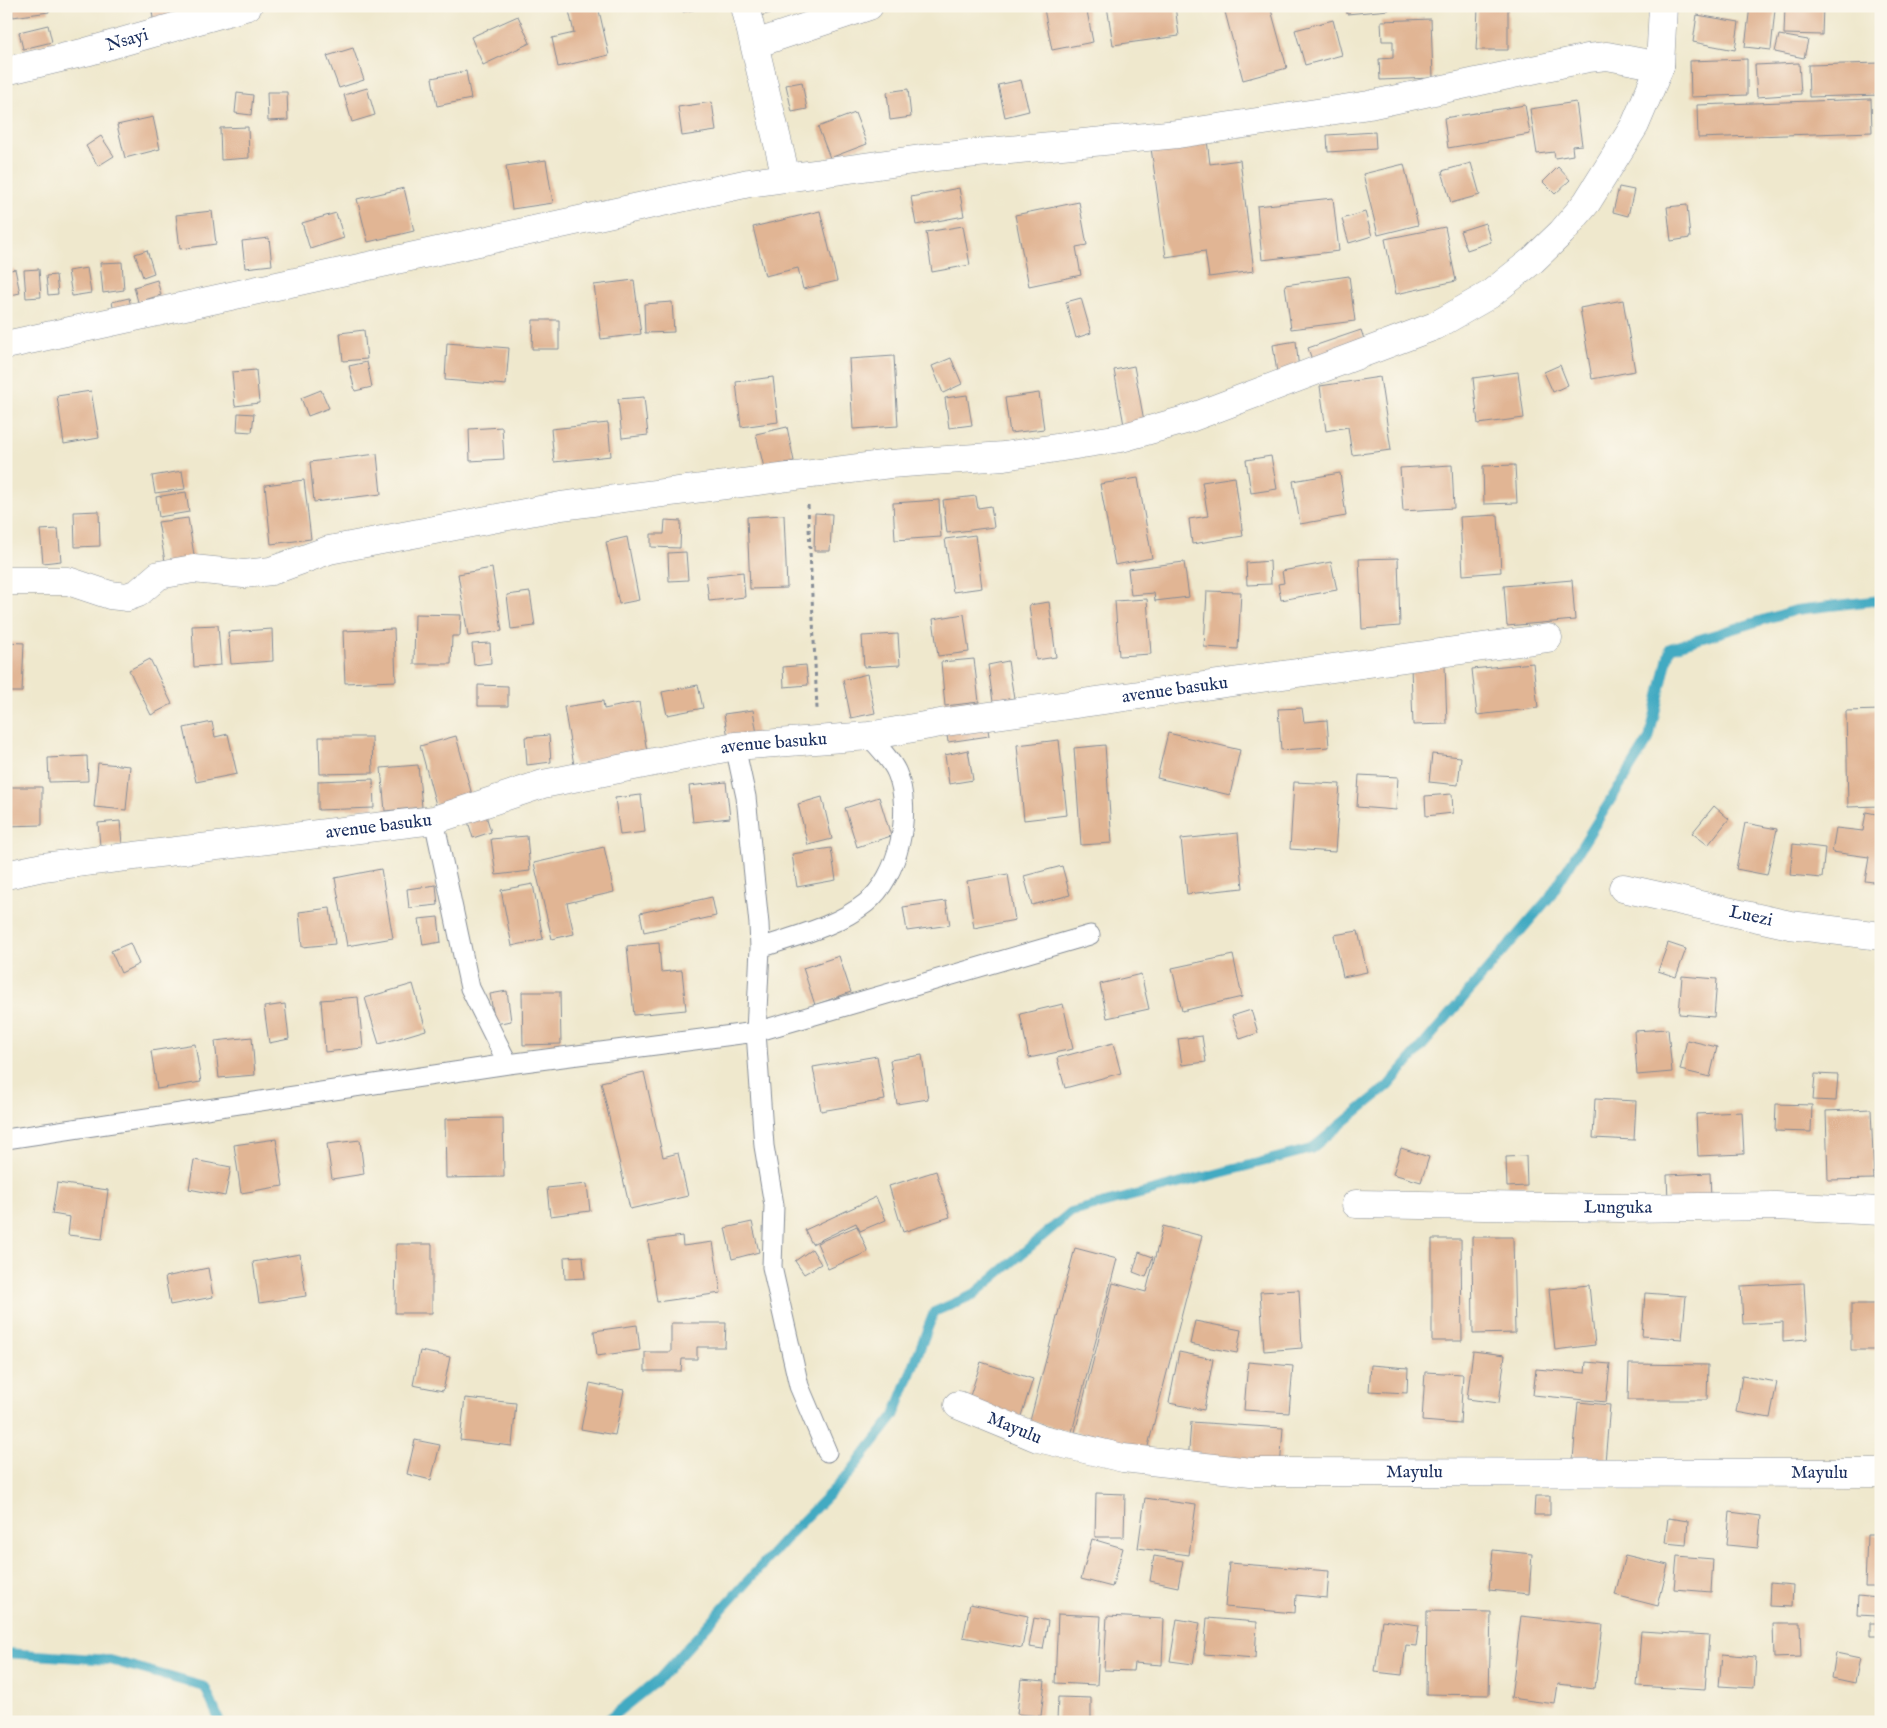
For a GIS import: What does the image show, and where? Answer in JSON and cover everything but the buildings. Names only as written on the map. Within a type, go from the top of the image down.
[{"type":"street","name":"Nsayi","points":[[6,71],[86,52],[248,6]]},
{"type":"street","points":[[745,6],[786,177]]},
{"type":"street","points":[[755,44],[869,6]]},
{"type":"street","points":[[6,581],[68,581],[110,596],[127,597],[138,593],[159,575],[193,569],[244,574],[271,571],[329,550],[561,506],[890,464],[1004,456],[1121,438],[1185,420],[1434,326],[1489,294],[1533,260],[1562,232],[1587,202],[1620,151],[1643,109],[1660,66],[1663,6]]},
{"type":"street","points":[[6,345],[682,196],[786,177],[935,157],[1188,132],[1369,105],[1588,58],[1607,56],[1660,66]]},
{"type":"street","name":"avenue basuku","points":[[6,875],[43,867],[434,820],[543,784],[734,746],[869,736],[946,722],[1548,638]]},
{"type":"street","name":"Luezi","points":[[1623,888],[1790,925],[1881,936]]},
{"type":"street","name":"Lunguka","points":[[1356,1204],[1624,1208],[1776,1206],[1881,1211]]},
{"type":"street","name":"Mayulu","points":[[958,1405],[1047,1440],[1123,1458],[1242,1471],[1881,1473]]},
{"type":"lane","points":[[760,948],[836,921],[867,903],[890,873],[902,838],[905,803],[897,772],[869,736]]},
{"type":"lane","points":[[734,746],[746,797],[760,948],[756,1032],[764,1146],[774,1205],[772,1267],[799,1386],[827,1452]]},
{"type":"lane","points":[[434,820],[470,988],[508,1064]]},
{"type":"lane","points":[[6,1139],[508,1064],[756,1032],[1090,936]]},
{"type":"path","points":[[807,476],[818,739]]},
{"type":"path","points":[[1197,1722],[1216,1720],[1234,1722]]},
{"type":"path","points":[[944,1722],[954,1722]]},
{"type":"waterway","points":[[605,1722],[658,1680],[791,1533],[849,1474],[894,1416],[934,1312],[973,1295],[1071,1212],[1311,1149],[1388,1086],[1549,898],[1649,739],[1670,648],[1796,610],[1881,600]]},
{"type":"waterway","points":[[6,1653],[110,1660],[205,1687],[220,1722]]}]
